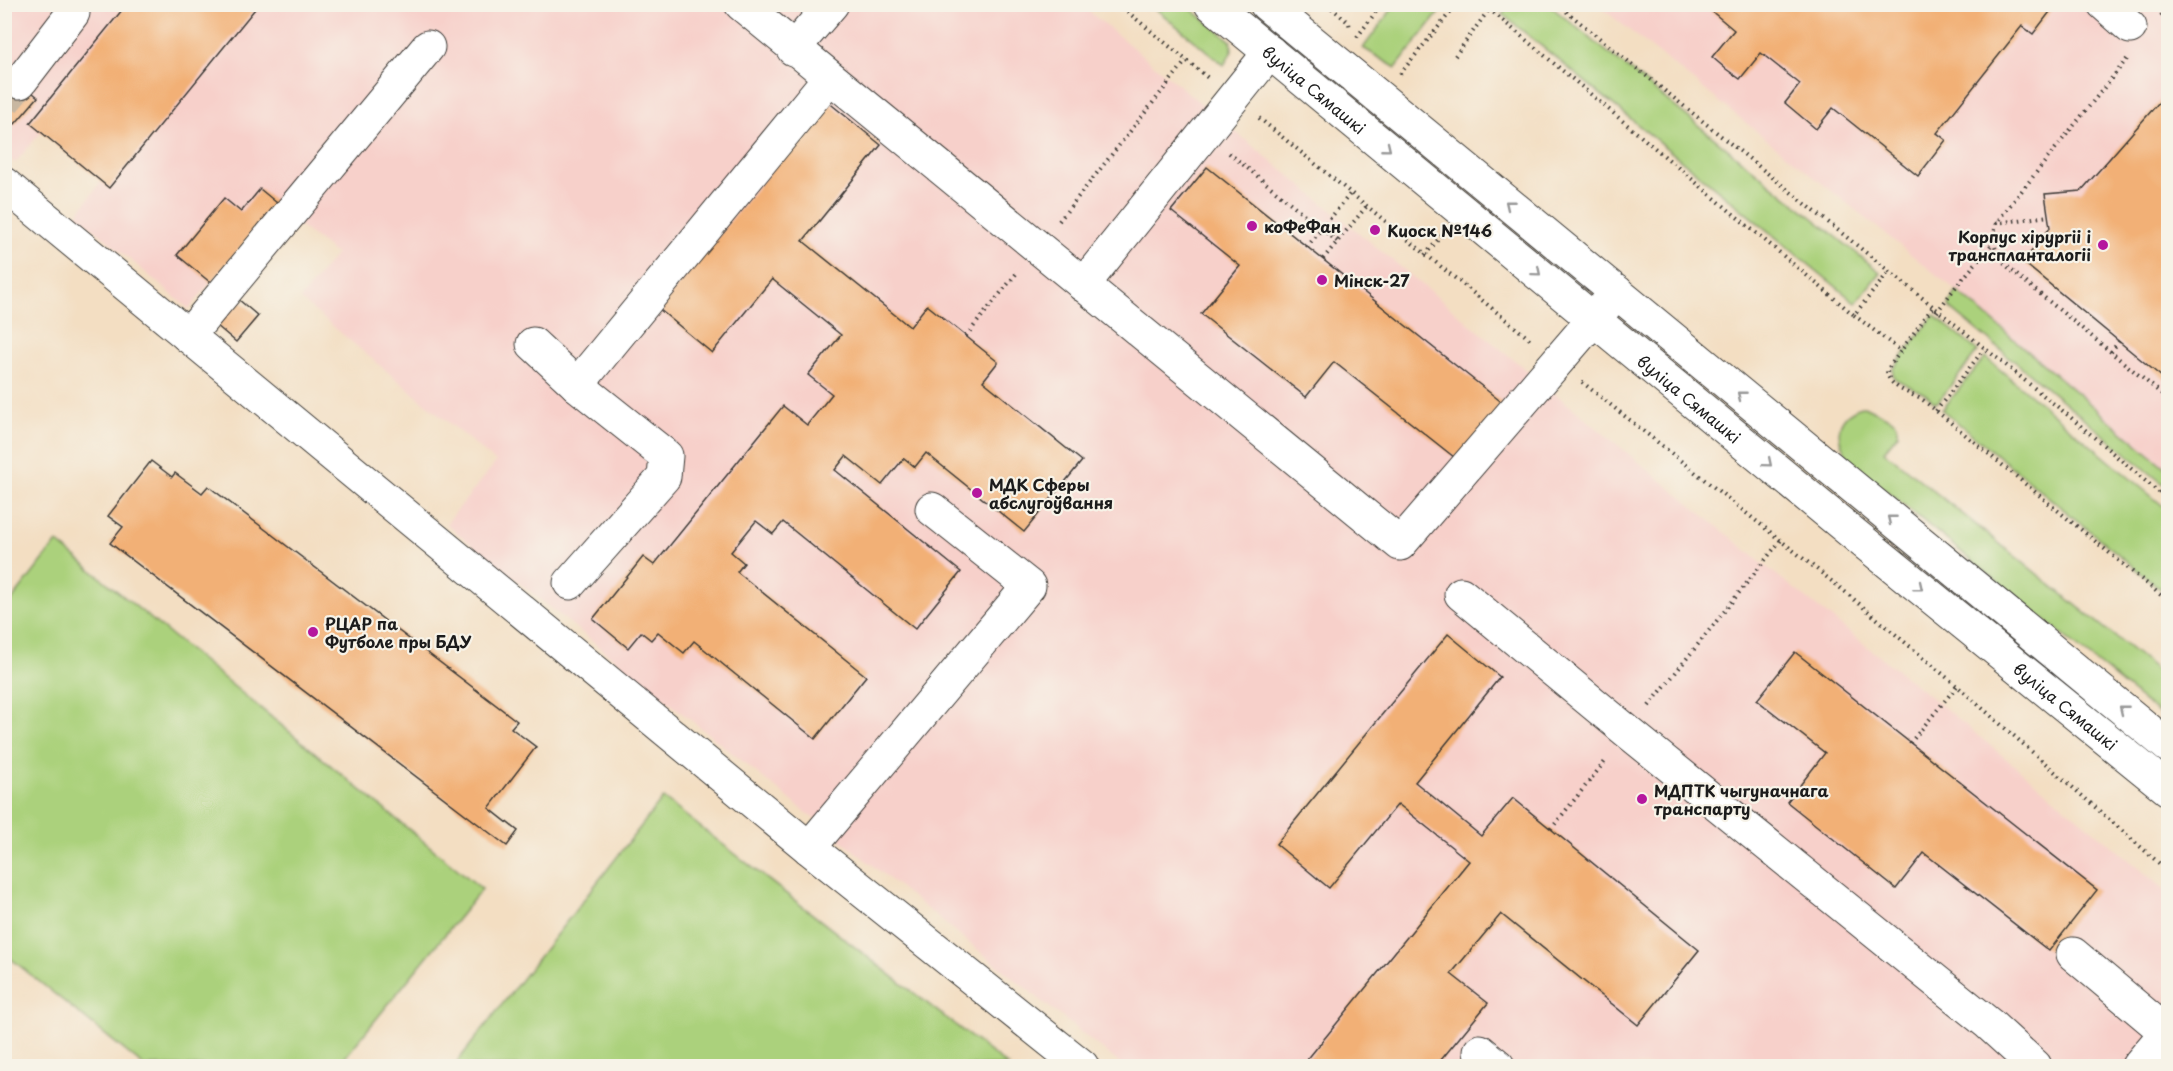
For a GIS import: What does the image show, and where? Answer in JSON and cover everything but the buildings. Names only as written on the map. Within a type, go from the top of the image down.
[{"type":"main road","points":[[741,4],[793,49],[1400,544],[1617,292]]},
{"type":"main road","points":[[793,49],[832,4]]},
{"type":"main road","name":"вуліца Сямашкі","points":[[1211,4],[1855,535],[2169,789]]},
{"type":"main road","name":"вуліца Сямашкі","points":[[1266,4],[2169,746]]},
{"type":"main road","points":[[2104,4],[2139,34]]},
{"type":"main road","points":[[20,82],[73,14]]},
{"type":"main road","points":[[188,336],[428,47]]},
{"type":"main road","points":[[1083,285],[1270,52]]},
{"type":"main road","points":[[577,385],[829,78]]},
{"type":"main road","points":[[4,184],[809,848],[1082,1066]]},
{"type":"main road","points":[[533,344],[577,385],[666,456],[664,477],[570,583]]},
{"type":"main road","points":[[809,848],[1029,586],[932,509]]},
{"type":"main road","points":[[1461,594],[1989,1024],[2035,1066]]},
{"type":"main road","points":[[2073,954],[2167,1031],[2138,1066]]},
{"type":"path","points":[[1118,4],[1466,286],[1557,363],[1781,540],[1957,686],[2169,871]]},
{"type":"path","points":[[1351,45],[1382,4]]},
{"type":"path","points":[[1398,76],[1457,4]]},
{"type":"path","points":[[1455,56],[1493,4]]},
{"type":"path","points":[[1557,4],[1888,273],[2069,416],[2169,500]]},
{"type":"path","points":[[2169,7],[2139,34],[1996,223],[1994,243],[2000,258],[2012,271],[2169,399]]},
{"type":"path","points":[[1489,9],[1900,351]]},
{"type":"path","points":[[966,336],[1186,61]]},
{"type":"path","points":[[1205,134],[1338,242]]},
{"type":"path","points":[[1307,247],[1350,194]]},
{"type":"path","points":[[1323,260],[1366,207]]},
{"type":"path","points":[[1996,223],[2049,216]]},
{"type":"path","points":[[1937,312],[1994,243]]},
{"type":"path","points":[[1854,315],[1888,273]]},
{"type":"path","points":[[1932,308],[1887,370],[1887,376],[1897,386],[1923,400],[2169,601]]},
{"type":"path","points":[[2110,352],[2119,341]]},
{"type":"path","points":[[1936,411],[1984,349]]},
{"type":"path","points":[[1551,829],[1781,540]]},
{"type":"path","points":[[1910,743],[1957,686]]},
{"type":"shaded area","points":[[5,5],[1081,5],[1763,564],[1941,705],[2168,892],[2168,1066],[1123,1066],[446,524],[496,462],[300,299],[336,254],[274,206],[189,309],[77,215],[101,181],[41,132],[15,163],[5,155]]},
{"type":"shaded area","points":[[1598,5],[2168,5],[2168,470],[1957,291]]},
{"type":"green space","points":[[1151,5],[1186,5],[1231,41],[1232,51],[1224,65]]},
{"type":"green space","points":[[1395,5],[1445,5],[1396,68],[1363,48]]},
{"type":"green space","points":[[1509,5],[1549,5],[1880,272],[1856,303],[1502,14]]},
{"type":"green space","points":[[1957,291],[2168,470],[2168,488],[1950,308],[1949,304]]},
{"type":"green space","points":[[1934,315],[1978,351],[1938,402],[1934,402],[1925,394],[1895,379],[1893,375],[1893,369]]},
{"type":"green space","points":[[1985,357],[2168,510],[2168,595],[1942,410]]},
{"type":"green space","points":[[1864,406],[1896,423],[1898,434],[1884,451],[2168,679],[2168,721],[1855,465],[1843,448],[1839,431],[1845,417]]},
{"type":"green space","points":[[57,542],[482,889],[338,1066],[144,1066],[5,954],[5,609]]},
{"type":"green space","points":[[663,798],[1008,1066],[454,1066]]},
{"type":"tunnel","points":[[4,101],[20,82]]},
{"type":"place","name":"коФеФан","points":[[1252,226]]},
{"type":"place","name":"Киоск №146","points":[[1375,230]]},
{"type":"place","name":"Корпус хірургіі і транспланталогіі","points":[[2103,245]]},
{"type":"place","name":"Мінск-27","points":[[1322,280]]},
{"type":"place","name":"МДК Сферы абслугоўвання","points":[[977,493]]},
{"type":"place","name":"РЦАР па Футболе пры БДУ","points":[[313,632]]},
{"type":"place","name":"МДПТК чыгуначнага транспарту","points":[[1642,799]]}]
